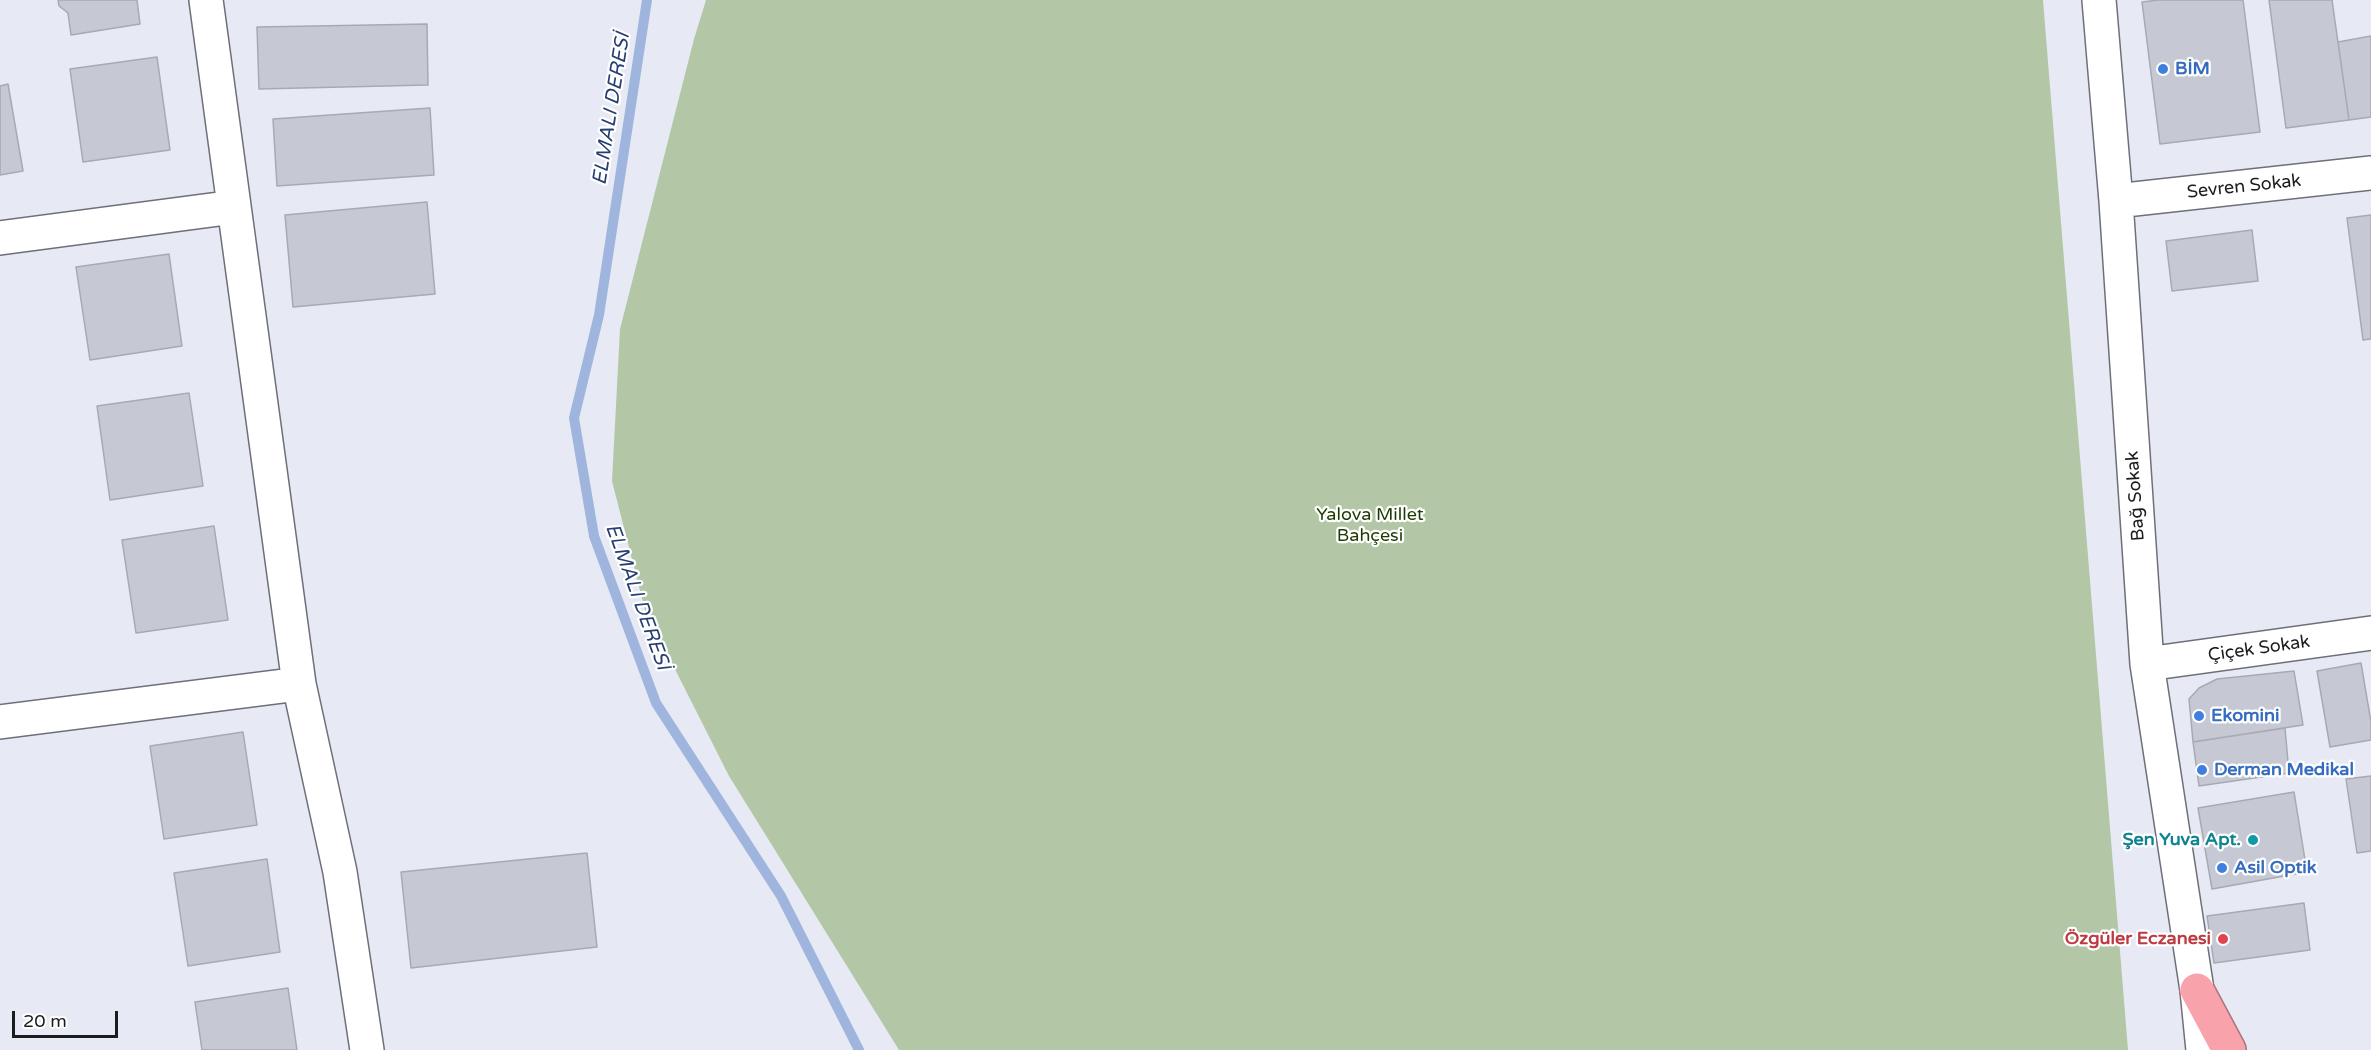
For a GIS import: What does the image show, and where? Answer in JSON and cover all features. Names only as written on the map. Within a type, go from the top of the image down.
[{"type":"highway","points":[[2197,990],[2229,1050]]},
{"type":"street","points":[[207,0],[299,684],[340,872],[367,1050]]},
{"type":"street","name":"Bağ Sokak","points":[[2099,0],[2116,201],[2147,664],[2197,990]]},
{"type":"street","name":"Sevren Sokak","points":[[2116,201],[2371,173]]},
{"type":"street","points":[[0,238],[234,207]]},
{"type":"street","name":"Çiçek Sokak","points":[[2147,664],[2371,633]]},
{"type":"street","points":[[0,722],[299,684]]},
{"type":"street","points":[[2195,1050],[2197,990]]},
{"type":"street","points":[[2197,990],[2203,1050]]},
{"type":"green space","name":"Yalova Millet Bahçesi","points":[[706,0],[2043,0],[2128,1050],[899,1050],[729,776],[645,610],[612,481],[620,329]]},
{"type":"building","points":[[58,0],[137,0],[140,24],[71,35],[68,13],[59,6]]},
{"type":"building","points":[[2243,0],[2260,132],[2160,144],[2142,2]]},
{"type":"building","points":[[2269,0],[2332,0],[2349,120],[2286,128]]},
{"type":"building","points":[[427,24],[428,85],[259,89],[257,27]]},
{"type":"building","points":[[2371,36],[2371,117],[2349,120],[2338,42]]},
{"type":"building","points":[[157,57],[170,150],[83,162],[70,69]]},
{"type":"building","points":[[8,84],[23,171],[0,175],[0,86]]},
{"type":"building","points":[[430,108],[434,175],[277,186],[273,119]]},
{"type":"building","points":[[427,202],[435,294],[293,307],[285,215]]},
{"type":"building","points":[[2371,215],[2371,339],[2363,340],[2347,218]]},
{"type":"building","points":[[2252,230],[2258,281],[2172,291],[2166,241]]},
{"type":"building","points":[[169,254],[182,346],[90,360],[76,267]]},
{"type":"building","points":[[189,393],[203,486],[110,500],[97,406]]},
{"type":"building","points":[[214,526],[228,620],[136,633],[122,540]]},
{"type":"building","points":[[2361,663],[2371,722],[2371,740],[2330,747],[2317,671]]},
{"type":"building","points":[[2294,671],[2303,725],[2193,742],[2189,699],[2199,688],[2217,679]]},
{"type":"building","points":[[2285,728],[2289,773],[2199,786],[2193,742]]},
{"type":"building","points":[[243,732],[257,825],[164,839],[150,746]]},
{"type":"building","points":[[2371,776],[2371,851],[2357,853],[2346,779]]},
{"type":"building","name":"Şen Yuva Apt.","points":[[2294,792],[2307,872],[2212,889],[2198,808]]},
{"type":"building","points":[[587,853],[597,947],[411,968],[401,872]]},
{"type":"building","points":[[267,859],[280,952],[188,966],[174,873]]},
{"type":"building","points":[[2304,903],[2310,950],[2214,963],[2207,916]]},
{"type":"building","points":[[288,988],[297,1050],[202,1050],[195,1002]]},
{"type":"waterway","name":"ELMALI DERESİ","points":[[647,0],[599,315],[574,418],[594,536],[656,703],[781,896],[859,1050]]},
{"type":"place","name":"BİM","points":[[2163,69]]},
{"type":"place","name":"Ekomini","points":[[2199,716]]},
{"type":"place","name":"Derman Medikal","points":[[2202,770]]},
{"type":"place","name":"Şen Yuva Apt.","points":[[2253,840]]},
{"type":"place","name":"Asil Optik","points":[[2222,868]]},
{"type":"place","name":"Özgüler Eczanesi","points":[[2223,939]]}]
